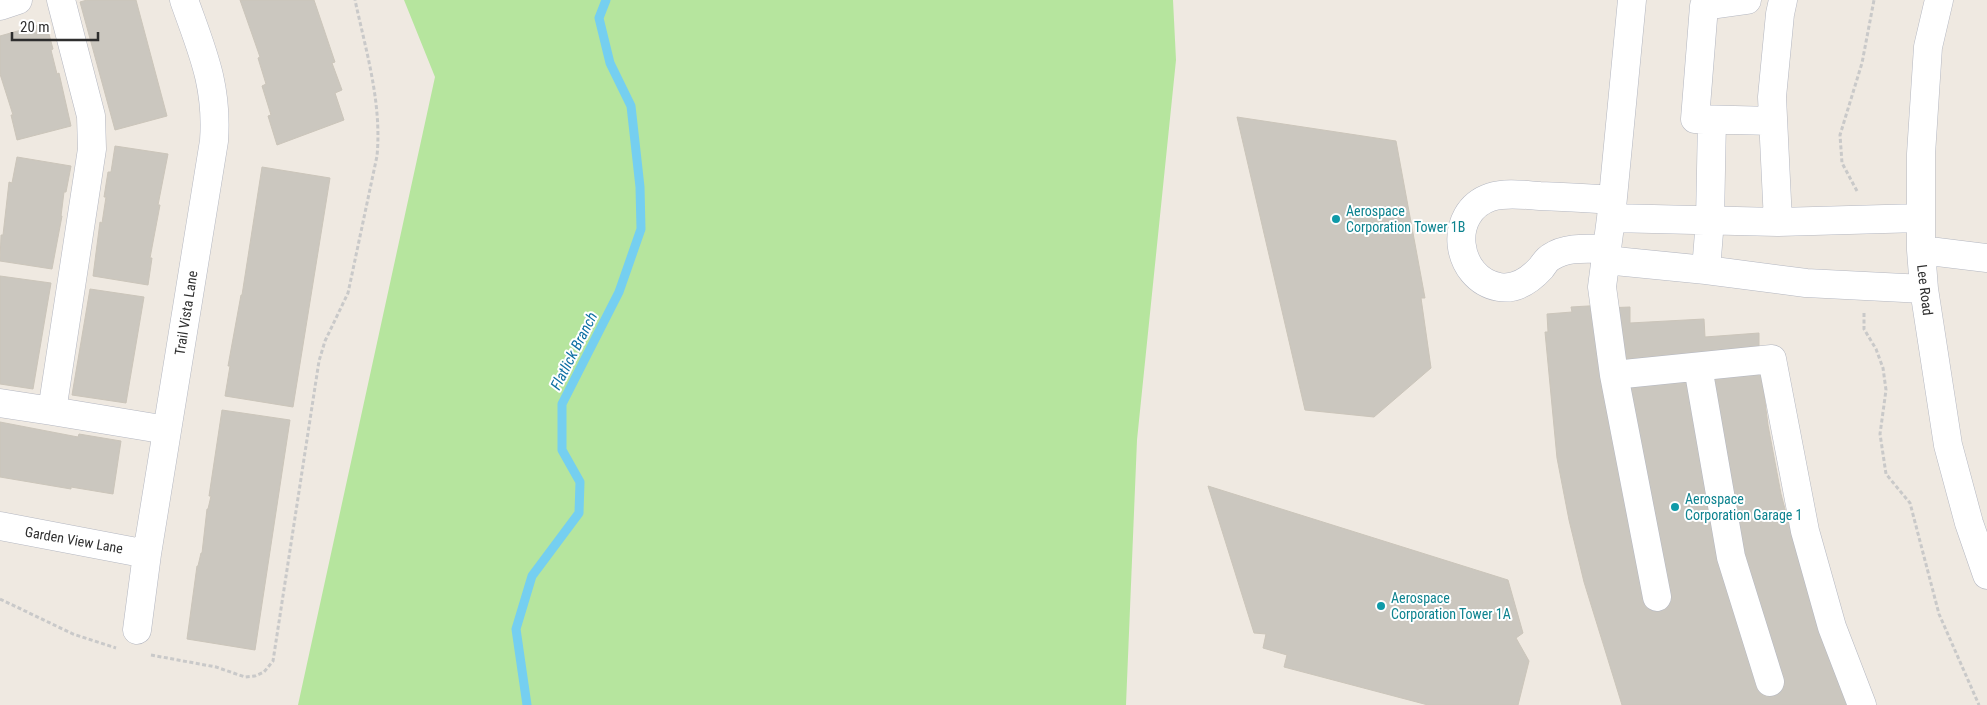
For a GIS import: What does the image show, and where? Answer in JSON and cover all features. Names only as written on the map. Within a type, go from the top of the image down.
[{"type":"street","points":[[0,6],[18,0]]},
{"type":"street","points":[[52,411],[93,138],[91,116],[61,0]]},
{"type":"street","name":"Trail Vista Lane","points":[[133,644],[214,141],[213,88],[184,0]]},
{"type":"street","points":[[1632,0],[1612,209],[1602,287],[1614,375],[1657,597]]},
{"type":"street","points":[[1747,0],[1704,6],[1695,119],[1773,121]]},
{"type":"street","points":[[1778,222],[1772,97],[1783,0]]},
{"type":"street","name":"Lee Road","points":[[1939,0],[1928,47],[1921,154],[1920,218],[1924,289],[1948,445],[1969,524],[1987,575]]},
{"type":"street","points":[[1706,270],[1710,220],[1712,120]]},
{"type":"street","points":[[1920,218],[1778,222],[1710,220],[1612,209],[1513,194],[1492,197],[1474,206],[1465,219],[1461,236],[1463,255],[1473,272],[1484,281],[1498,287],[1512,287],[1526,283],[1551,257],[1571,249],[1706,270],[1806,282],[1924,289]]},
{"type":"street","points":[[1921,250],[1987,258]]},
{"type":"street","points":[[1614,375],[1772,359],[1805,531],[1832,627],[1862,705]]},
{"type":"street","points":[[1698,367],[1731,557],[1773,695]]},
{"type":"street","points":[[0,403],[167,430]]},
{"type":"street","name":"Garden View Lane","points":[[0,526],[147,554]]},
{"type":"path","points":[[0,599],[73,634],[106,646],[133,644],[246,677],[264,672],[273,660],[319,361],[325,341],[348,293],[377,156],[377,106],[355,0]]},
{"type":"path","points":[[1858,193],[1842,163],[1840,135],[1862,63],[1874,0]]},
{"type":"path","points":[[1864,306],[1864,329],[1876,349],[1883,368],[1886,390],[1880,434],[1886,474],[1910,503],[1939,614],[1979,705]]},
{"type":"green space","points":[[404,0],[1173,0],[1176,60],[1137,440],[1126,705],[298,705],[435,77]]},
{"type":"building","points":[[87,0],[136,0],[167,116],[115,130],[80,2]]},
{"type":"building","points":[[240,0],[314,0],[335,62],[332,63],[342,90],[335,93],[344,120],[277,145],[268,116],[271,115],[262,86],[266,84],[258,58],[260,57]]},
{"type":"building","points":[[46,23],[53,49],[51,50],[57,74],[59,73],[71,126],[17,140],[11,115],[13,115],[0,74],[0,36]]},
{"type":"building","name":"Aerospace Corporation Tower 1B","points":[[1237,117],[1396,141],[1425,298],[1421,298],[1431,368],[1374,417],[1305,410]]},
{"type":"building","points":[[115,146],[168,154],[158,205],[160,205],[150,258],[152,258],[148,285],[93,276],[100,222],[102,223],[106,197],[104,197],[108,172],[111,172]]},
{"type":"building","points":[[17,157],[71,166],[66,192],[64,192],[62,216],[52,269],[0,261],[1,235],[3,235],[9,182],[12,183]]},
{"type":"building","points":[[262,167],[330,178],[293,407],[225,396],[230,366],[228,366],[242,295]]},
{"type":"building","points":[[0,276],[51,283],[33,389],[0,384]]},
{"type":"building","points":[[90,289],[144,297],[126,403],[72,395]]},
{"type":"building","name":"Aerospace Corporation Garage 1","points":[[1605,305],[1605,308],[1630,307],[1630,323],[1704,319],[1705,337],[1759,333],[1759,356],[1768,425],[1781,494],[1793,539],[1856,705],[1622,705],[1584,582],[1569,520],[1557,458],[1545,332],[1548,332],[1547,314],[1572,312],[1571,307]]},
{"type":"building","points":[[222,410],[290,420],[255,650],[187,639],[197,566],[202,553],[207,509],[211,496],[209,496]]},
{"type":"building","points":[[0,422],[78,437],[79,434],[121,441],[113,494],[0,477]]},
{"type":"building","name":"Aerospace Corporation Tower 1A","points":[[1208,486],[1508,580],[1523,633],[1516,638],[1529,661],[1518,705],[1428,705],[1284,667],[1287,655],[1263,648],[1266,634],[1254,633]]},
{"type":"waterway","name":"Flatlick Branch","points":[[527,705],[516,629],[532,576],[579,513],[580,482],[562,450],[562,404],[619,292],[641,229],[640,187],[631,106],[610,63],[599,18],[606,0]]},
{"type":"place","name":"Aerospace Corporation Tower 1B","points":[[1336,219]]},
{"type":"place","name":"Aerospace Corporation Garage 1","points":[[1675,507]]},
{"type":"place","name":"Aerospace Corporation Tower 1A","points":[[1381,606]]}]
